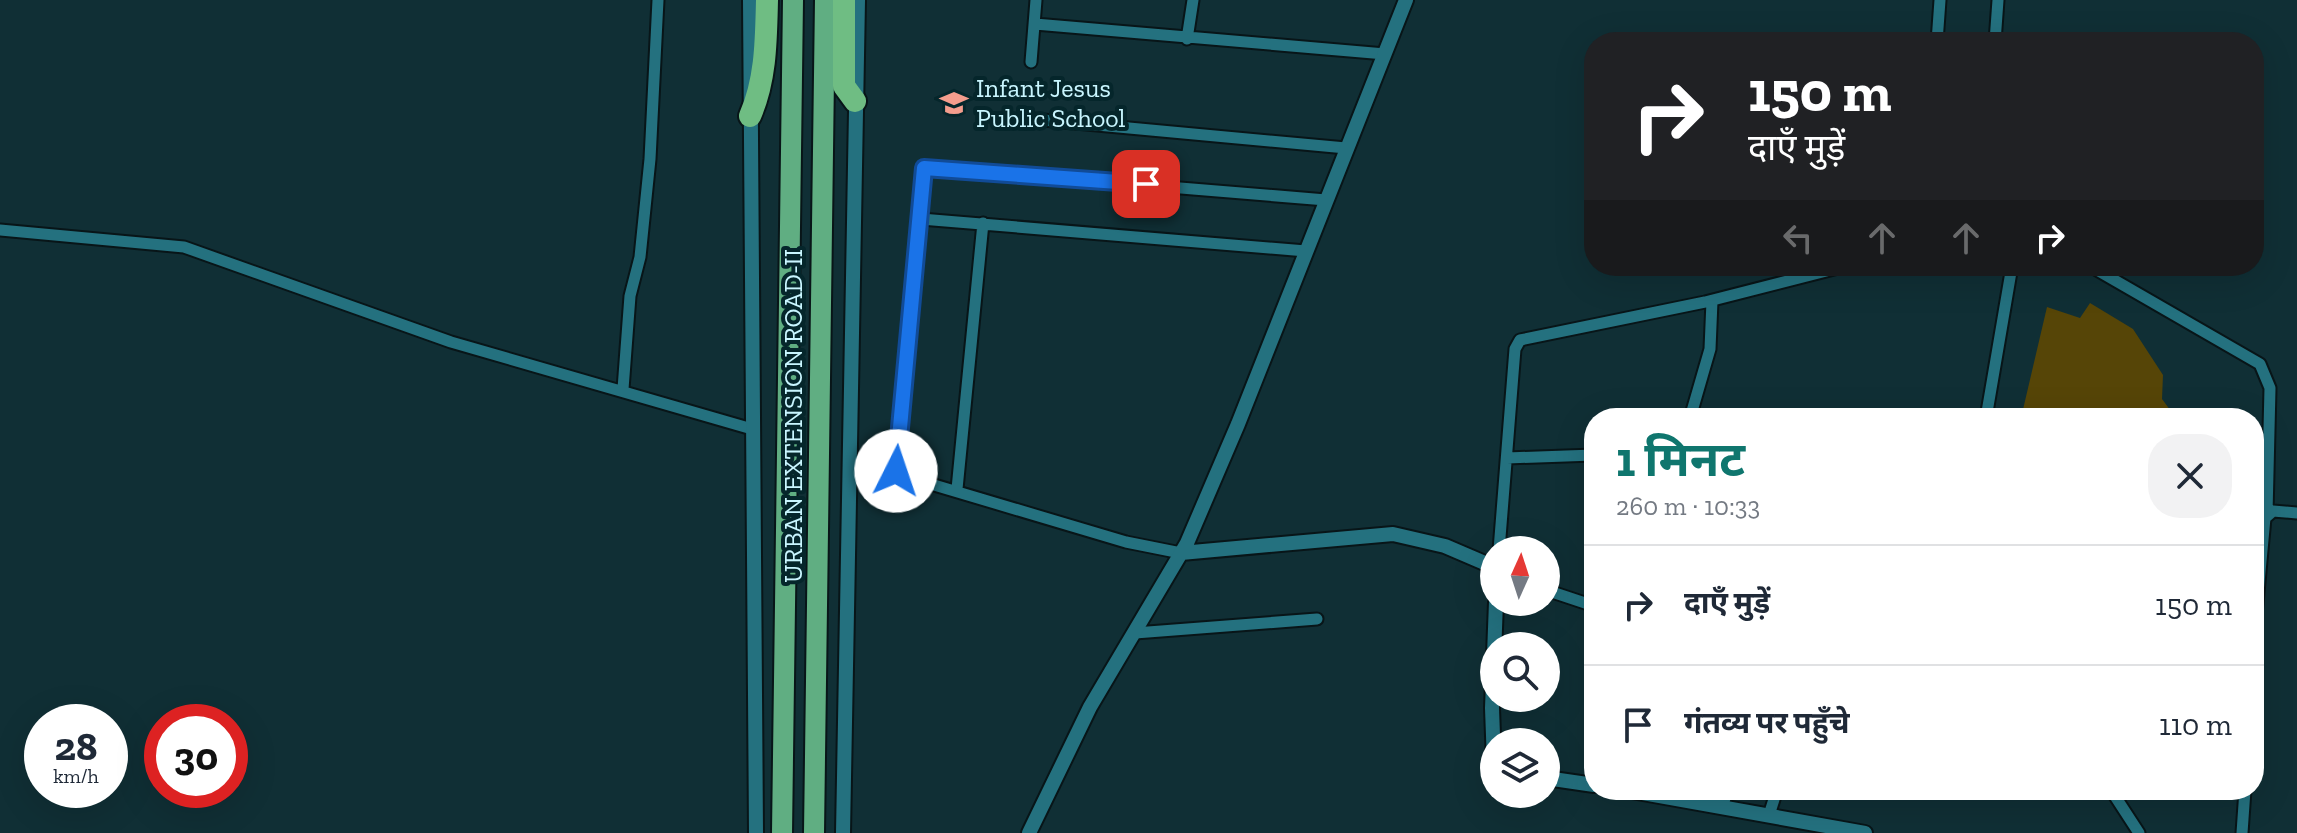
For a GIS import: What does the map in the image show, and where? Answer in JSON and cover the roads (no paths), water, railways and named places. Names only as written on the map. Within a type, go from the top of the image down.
[{"type":"highway","points":[[750,116],[759,96],[764,67],[767,0]]},
{"type":"highway","name":"URBAN EXTENSION ROAD-II","points":[[782,833],[793,0]]},
{"type":"highway","name":"URBAN EXTENSION ROAD-II","points":[[814,833],[825,0]]},
{"type":"highway","points":[[844,0],[844,86],[855,101]]},
{"type":"street","points":[[623,389],[630,296],[640,257],[650,159],[658,0]]},
{"type":"street","points":[[750,0],[756,833]]},
{"type":"street","points":[[843,833],[858,0]]},
{"type":"street","points":[[1031,62],[1036,0]]},
{"type":"street","points":[[1187,39],[1193,0]]},
{"type":"street","points":[[1029,833],[1090,707],[1181,553],[1238,424],[1406,0]]},
{"type":"street","points":[[1938,32],[1940,0]]},
{"type":"street","points":[[1996,32],[1998,0]]},
{"type":"street","points":[[1035,24],[1385,54]]},
{"type":"street","points":[[1032,119],[1346,148]]},
{"type":"street","points":[[896,471],[922,170],[928,167],[1326,200]]},
{"type":"street","points":[[919,221],[925,217],[1306,251]]},
{"type":"street","points":[[957,489],[983,223]]},
{"type":"street","points":[[0,230],[184,247],[451,342],[623,389],[752,429]]},
{"type":"street","points":[[1500,536],[1515,349],[1520,340],[1712,301],[1808,276]]},
{"type":"street","points":[[1988,408],[2010,276]]},
{"type":"street","points":[[2107,276],[2260,364],[2270,388],[2264,539]]},
{"type":"street","points":[[1693,408],[1710,349],[1712,301]]},
{"type":"street","points":[[1507,458],[1584,455]]},
{"type":"street","points":[[850,460],[957,489],[1126,542],[1181,553],[1393,534],[1445,546],[1480,561]]},
{"type":"street","points":[[2267,514],[2297,513]]},
{"type":"street","points":[[1560,595],[1584,603]]},
{"type":"street","points":[[1493,728],[1495,616]]},
{"type":"street","points":[[1135,633],[1317,619]]},
{"type":"street","points":[[1560,780],[1584,784]]},
{"type":"street","points":[[1684,800],[1865,833]]},
{"type":"street","points":[[1722,807],[1724,800]]},
{"type":"street","points":[[1769,815],[1774,800]]},
{"type":"street","points":[[2118,800],[2139,833]]},
{"type":"street","points":[[2242,833],[2244,800]]},
{"type":"place","name":"Infant Jesus Public School","points":[[954,103]]}]
